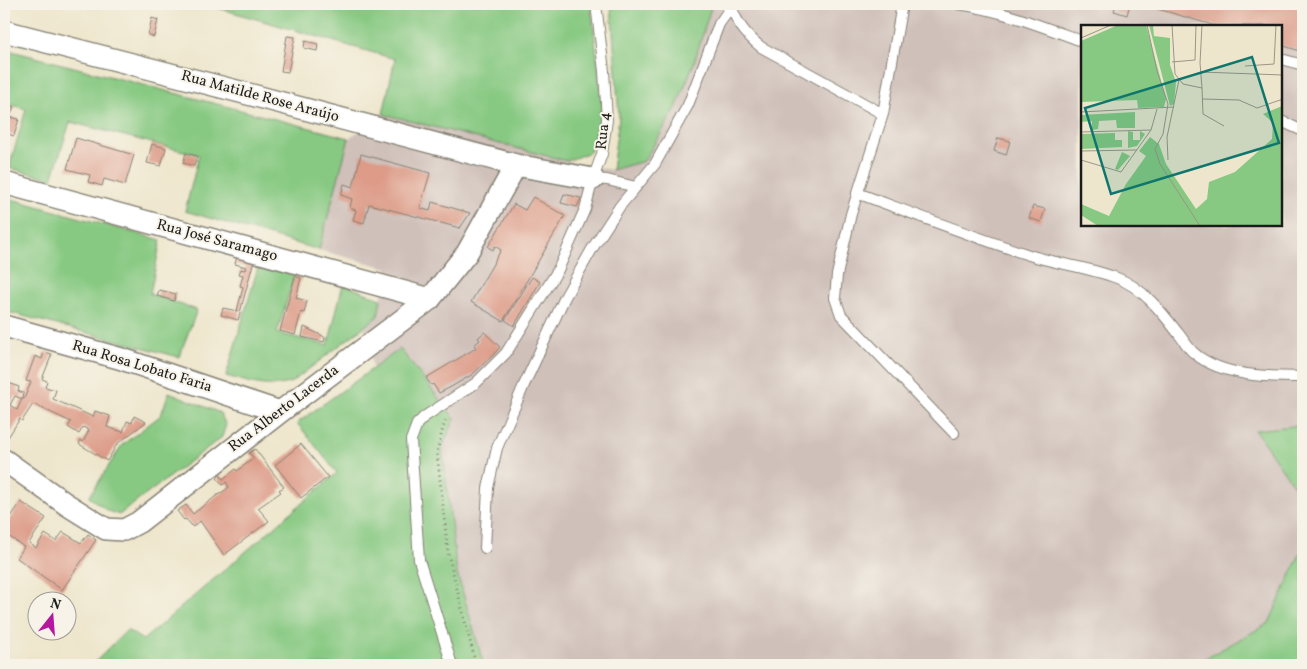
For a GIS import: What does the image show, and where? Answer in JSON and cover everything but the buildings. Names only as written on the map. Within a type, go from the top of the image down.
[{"type":"street","name":"Rua Matilde Rose Araújo","points":[[4,31],[516,165]]},
{"type":"street","points":[[516,165],[593,179]]},
{"type":"street","name":"Rua Alberto Lacerda","points":[[4,460],[66,504],[106,529],[124,530],[139,522],[280,412],[430,299],[467,253],[516,165]]},
{"type":"street","name":"Rua José Saramago","points":[[4,183],[430,299]]},
{"type":"street","name":"Rua Rosa Lobato Faria","points":[[4,326],[122,359],[280,412]]},
{"type":"lane","name":"Rua 4","points":[[452,665],[419,560],[411,440],[417,424],[424,417],[476,383],[506,353],[558,270],[585,208],[602,154],[608,120],[596,4]]},
{"type":"lane","points":[[902,4],[883,114],[851,214],[836,275],[835,298],[841,315],[954,433]]},
{"type":"lane","points":[[958,4],[1016,17],[1081,41]]},
{"type":"lane","points":[[731,5],[741,28],[761,47],[883,114]]},
{"type":"lane","points":[[485,548],[488,488],[497,448],[524,385],[565,297],[592,248],[620,206],[655,164],[688,105],[720,24],[731,5]]},
{"type":"lane","points":[[1282,59],[1303,65]]},
{"type":"lane","points":[[1282,121],[1303,131]]},
{"type":"lane","points":[[593,179],[607,180],[636,187]]},
{"type":"lane","points":[[857,193],[1030,255],[1118,278],[1143,293],[1194,353],[1208,362],[1229,370],[1269,377],[1303,377]]},
{"type":"path","points":[[460,393],[443,428],[437,452],[448,553],[476,665]]},
{"type":"shaded area","points":[[712,4],[1303,4],[1303,425],[1256,431],[1303,499],[1303,547],[1269,623],[1194,665],[484,665],[457,573],[442,448],[117,665],[386,430],[364,326],[378,316],[387,268],[319,250],[349,138],[383,114],[567,161],[612,170],[644,161],[676,108],[694,63]]},
{"type":"green space","points":[[204,4],[591,4],[603,111],[590,152],[567,161],[383,114],[395,59]]},
{"type":"green space","points":[[611,4],[712,4],[694,63],[676,108],[644,161],[612,170],[619,117]]},
{"type":"green space","points":[[4,49],[349,138],[319,250],[185,211],[199,155],[70,122],[52,179],[9,168],[26,109],[4,103]]},
{"type":"green space","points":[[4,197],[161,240],[150,294],[197,310],[179,357],[4,311]]},
{"type":"green space","points":[[260,260],[296,271],[277,333],[328,345],[343,284],[381,299],[378,316],[292,382],[267,385],[226,376]]},
{"type":"green space","points":[[400,349],[455,419],[442,447],[457,573],[484,665],[92,665],[127,630],[143,640],[337,473],[297,423]]},
{"type":"green space","points":[[169,392],[220,413],[226,425],[222,437],[119,515],[108,511],[89,497],[122,445],[161,415]]},
{"type":"green space","points":[[1303,425],[1303,499],[1255,430]]},
{"type":"green space","points":[[1303,547],[1303,665],[1194,665],[1269,623]]}]
